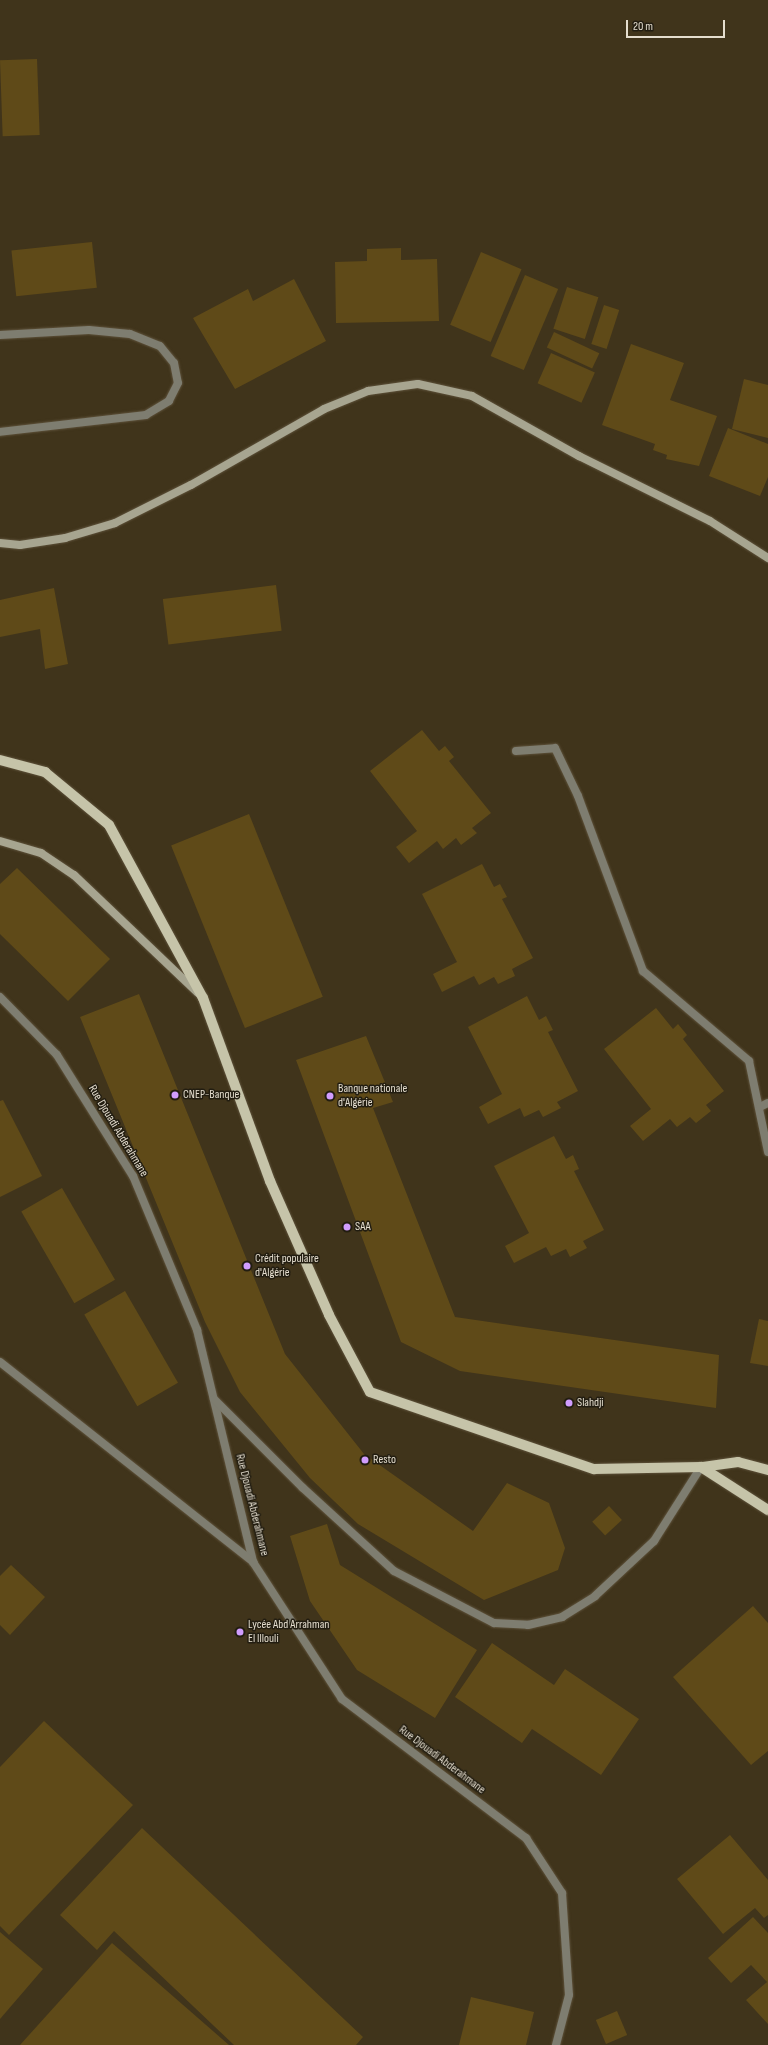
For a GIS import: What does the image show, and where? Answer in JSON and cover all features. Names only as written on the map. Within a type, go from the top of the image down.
[{"type":"main road","points":[[0,543],[20,545],[65,538],[115,523],[191,485],[324,409],[368,391],[418,384],[472,396],[579,456],[710,521],[768,558]]},
{"type":"main road","points":[[0,760],[45,772],[109,825],[203,998],[270,1181],[329,1315],[370,1392],[594,1469],[702,1467],[738,1462],[768,1470]]},
{"type":"main road","points":[[0,841],[41,853],[74,875],[203,998]]},
{"type":"main road","points":[[702,1467],[768,1510]]},
{"type":"street","points":[[0,335],[88,330],[130,334],[160,346],[174,363],[178,383],[169,401],[146,415],[0,432]]},
{"type":"street","points":[[516,751],[555,748],[578,796],[643,971],[750,1061],[764,1105],[768,1152]]},
{"type":"street","name":"Rue Djouadi Abderahmane","points":[[0,997],[57,1055],[133,1176],[197,1330],[253,1562],[342,1699],[526,1838],[562,1892],[569,1994],[556,2045]]},
{"type":"street","points":[[0,1362],[253,1562]]},
{"type":"street","points":[[214,1399],[303,1488],[394,1571],[494,1623],[528,1625],[562,1617],[595,1596],[654,1541],[702,1467]]},
{"type":"building","points":[[37,59],[40,135],[3,136],[0,60]]},
{"type":"building","points":[[92,242],[97,288],[16,296],[11,250]]},
{"type":"building","points":[[401,248],[401,260],[437,259],[439,321],[336,323],[335,262],[367,261],[367,249]]},
{"type":"building","points":[[481,252],[522,269],[491,342],[450,325]]},
{"type":"building","points":[[525,275],[558,289],[524,370],[491,356]]},
{"type":"building","points":[[294,279],[326,341],[235,389],[193,318],[248,289],[253,301]]},
{"type":"building","points":[[567,287],[598,297],[585,339],[553,329]]},
{"type":"building","points":[[604,305],[619,310],[607,349],[591,344]]},
{"type":"building","points":[[554,332],[599,353],[592,369],[547,347]]},
{"type":"building","points":[[631,344],[684,363],[670,400],[717,416],[699,466],[666,459],[667,455],[653,450],[655,444],[602,425]]},
{"type":"building","points":[[551,353],[595,373],[581,403],[538,383]]},
{"type":"building","points":[[744,379],[768,385],[768,438],[732,429]]},
{"type":"building","points":[[728,428],[768,444],[768,477],[760,496],[709,476]]},
{"type":"building","points":[[276,585],[282,631],[168,645],[163,599]]},
{"type":"building","points":[[54,588],[68,664],[45,669],[40,629],[0,637],[0,600]]},
{"type":"building","points":[[422,730],[439,751],[445,746],[454,757],[449,761],[491,813],[472,828],[477,833],[461,845],[456,838],[443,849],[437,841],[409,863],[396,847],[417,831],[370,771]]},
{"type":"building","points":[[249,814],[323,997],[245,1028],[171,845]]},
{"type":"building","points":[[482,864],[494,887],[500,884],[507,897],[502,899],[533,958],[512,969],[515,976],[498,984],[494,977],[479,985],[474,976],[442,992],[433,974],[457,962],[422,894]]},
{"type":"building","points":[[17,868],[110,959],[68,1001],[0,934],[0,884]]},
{"type":"building","points":[[139,994],[285,1354],[364,1454],[473,1531],[507,1483],[549,1503],[565,1548],[558,1570],[484,1600],[358,1524],[310,1478],[240,1392],[205,1322],[80,1017]]},
{"type":"building","points":[[527,996],[539,1020],[546,1016],[553,1030],[548,1032],[578,1091],[557,1102],[561,1108],[543,1117],[539,1110],[524,1117],[520,1108],[488,1124],[479,1107],[502,1094],[468,1027]]},
{"type":"building","points":[[656,1008],[673,1029],[678,1024],[687,1035],[683,1039],[724,1091],[706,1105],[711,1111],[696,1123],[690,1117],[677,1127],[670,1119],[643,1141],[630,1126],[651,1109],[604,1049]]},
{"type":"building","points":[[366,1036],[393,1102],[373,1108],[455,1317],[719,1355],[716,1408],[460,1371],[401,1342],[296,1060]]},
{"type":"building","points":[[3,1100],[42,1176],[0,1197],[0,1101]]},
{"type":"building","points":[[554,1136],[566,1159],[573,1155],[579,1169],[574,1171],[604,1230],[583,1241],[587,1248],[570,1257],[566,1249],[551,1256],[546,1247],[514,1263],[505,1246],[529,1233],[494,1166]]},
{"type":"building","points":[[62,1188],[115,1280],[74,1303],[21,1212]]},
{"type":"building","points":[[125,1291],[178,1383],[137,1406],[84,1314]]},
{"type":"building","points":[[759,1319],[768,1321],[768,1366],[750,1363]]},
{"type":"building","points":[[609,1506],[622,1520],[605,1536],[592,1522]]},
{"type":"building","points":[[327,1524],[340,1565],[477,1650],[435,1718],[357,1670],[310,1601],[290,1536]]},
{"type":"building","points":[[11,1565],[45,1597],[10,1635],[0,1625],[0,1576]]},
{"type":"building","points":[[753,1606],[768,1623],[768,1751],[751,1765],[673,1677]]},
{"type":"building","points":[[492,1643],[554,1685],[565,1669],[639,1719],[601,1775],[532,1729],[522,1743],[455,1697]]},
{"type":"building","points":[[44,1721],[133,1805],[9,1935],[0,1926],[0,1767]]},
{"type":"building","points":[[142,1828],[363,2037],[356,2045],[234,2045],[114,1931],[97,1950],[60,1915]]},
{"type":"building","points":[[730,1835],[768,1880],[768,1915],[764,1918],[755,1908],[723,1934],[677,1879]]},
{"type":"building","points":[[753,1917],[768,1933],[768,2024],[746,2000],[767,1982],[751,1965],[731,1983],[708,1958]]},
{"type":"building","points":[[0,1932],[43,1969],[0,2019]]},
{"type":"building","points":[[112,1943],[229,2045],[20,2045]]},
{"type":"building","points":[[471,1997],[534,2012],[526,2045],[459,2045]]},
{"type":"building","points":[[617,2011],[627,2035],[606,2044],[596,2020]]},
{"type":"place","name":"CNEP-Banque","points":[[175,1095]]},
{"type":"place","name":"Banque nationale d'Algérie","points":[[330,1096]]},
{"type":"place","name":"SAA","points":[[347,1227]]},
{"type":"place","name":"Crédit populaire d'Algérie","points":[[247,1266]]},
{"type":"place","name":"Slahdji","points":[[569,1403]]},
{"type":"place","name":"Resto","points":[[365,1460]]},
{"type":"place","name":"Lycée Abd Arrahman El Illouli","points":[[240,1632]]}]
